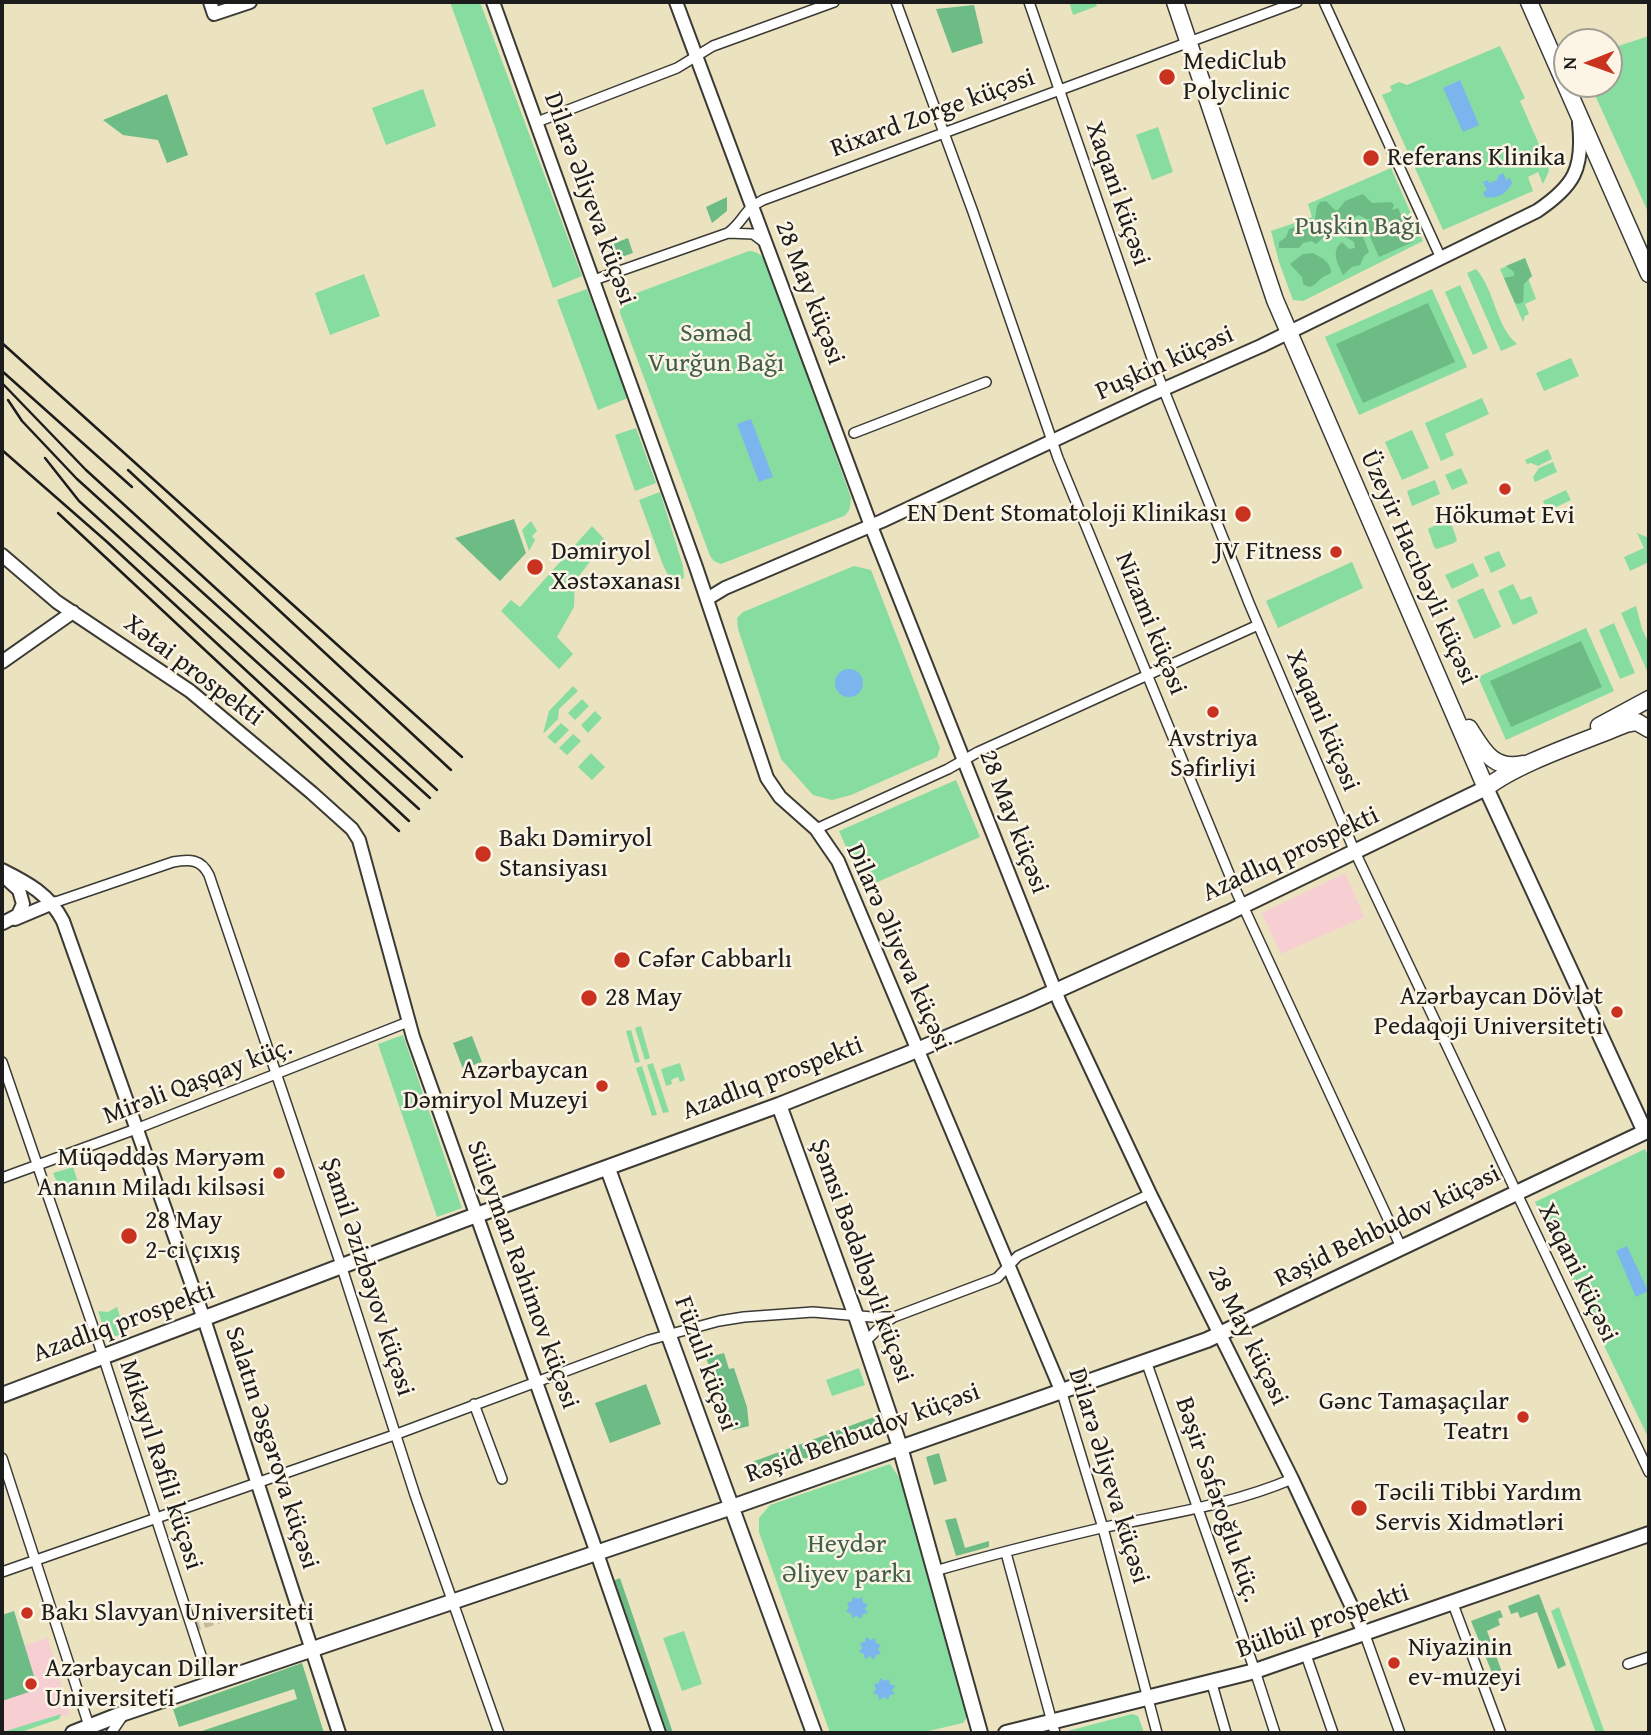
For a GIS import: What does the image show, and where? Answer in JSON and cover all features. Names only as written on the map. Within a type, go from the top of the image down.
[{"type":"highway","name":"Üzeyir Hacıbəyli küçəsi","points":[[1175,2],[1265,274],[1486,788]]},
{"type":"highway","points":[[1529,2],[1649,274]]},
{"type":"highway","points":[[1444,687],[1487,756],[1500,764],[1512,766],[1540,759]]},
{"type":"highway","name":"Azadlıq prospekti","points":[[1486,788],[1494,781],[1649,699]]},
{"type":"highway","name":"Azadlıq prospekti","points":[[1540,759],[1626,724],[1643,726]]},
{"type":"main road","points":[[212,8],[250,2]]},
{"type":"main road","name":"Dilarə Əliyeva küçəsi","points":[[494,2],[708,599],[767,778],[780,797],[817,829],[838,861],[1061,1390]]},
{"type":"main road","name":"28 May küçəsi","points":[[676,2],[871,526],[1055,991],[1150,1194],[1222,1334],[1365,1634]]},
{"type":"main road","name":"Puşkin küçəsi","points":[[708,599],[724,588],[871,526],[1288,332],[1520,219],[1560,195],[1574,175],[1580,146],[1578,116]]},
{"type":"main road","name":"Xətai prospekti","points":[[2,555],[41,589],[190,691],[352,830]]},
{"type":"main road","points":[[2,662],[73,612]]},
{"type":"main road","name":"Azadlıq prospekti","points":[[2,1395],[779,1105],[919,1049],[1055,991],[1243,905],[1486,788]]},
{"type":"main road","name":"Üzeyir Hacıbəyli küçəsi","points":[[1486,788],[1648,1134]]},
{"type":"main road","name":"Süleyman Rəhimov küçəsi","points":[[352,830],[362,847],[408,1021],[659,1733]]},
{"type":"main road","points":[[4,876],[24,881],[54,903]]},
{"type":"main road","points":[[2,924],[18,915],[23,904],[19,890],[4,876]]},
{"type":"main road","points":[[2,924],[54,903]]},
{"type":"main road","name":"Salatın Əsgərova küçəsi","points":[[54,903],[204,1319],[339,1733]]},
{"type":"main road","name":"Şəmsi Bədəlbəyli küçəsi","points":[[779,1105],[856,1316],[900,1447],[980,1733]]},
{"type":"main road","name":"Rəşid Behbudov küçəsi","points":[[73,1733],[312,1648],[732,1507],[1222,1334],[1516,1192],[1648,1134]]},
{"type":"main road","name":"Füzuli küçəsi","points":[[608,1169],[814,1733]]},
{"type":"main road","name":"Bülbül prospekti","points":[[1006,1733],[1053,1727],[1255,1671],[1649,1534]]},
{"type":"street","points":[[537,122],[677,68],[713,46],[834,2]]},
{"type":"street","name":"Nizami küçəsi","points":[[896,2],[1053,441],[1243,905],[1401,1247]]},
{"type":"street","name":"Xaqani küçəsi","points":[[1028,2],[1163,389],[1258,625],[1355,852],[1649,1472]]},
{"type":"street","name":"Rixard Zorge küçəsi","points":[[594,280],[728,233],[752,206],[1297,2]]},
{"type":"street","points":[[1324,2],[1440,256]]},
{"type":"street","points":[[728,233],[753,234],[768,246]]},
{"type":"street","points":[[854,433],[986,382]]},
{"type":"street","points":[[817,829],[1258,625]]},
{"type":"street","name":"Şamil Əzizbəyov küçəsi","points":[[54,903],[173,862],[193,860],[205,867],[342,1266],[415,1495],[499,1733]]},
{"type":"street","name":"Mirəli Qaşqay küç.","points":[[2,1178],[136,1129],[408,1021]]},
{"type":"street","name":"Mikayıl Rəfili küçəsi","points":[[2,1062],[103,1356],[210,1683]]},
{"type":"street","points":[[865,1342],[894,1317],[997,1278],[1018,1256],[1150,1194]]},
{"type":"street","points":[[2,1572],[397,1434],[668,1334],[744,1317],[813,1312],[894,1317]]},
{"type":"street","name":"Bəşir Səfəroğlu küç.","points":[[1146,1362],[1275,1733]]},
{"type":"street","name":"Dilarə Əliyeva küçəsi","points":[[1061,1390],[1102,1528],[1157,1733]]},
{"type":"street","points":[[474,1404],[502,1479]]},
{"type":"street","points":[[2,1458],[90,1729]]},
{"type":"street","points":[[935,1571],[1102,1528],[1198,1509],[1259,1492],[1292,1479]]},
{"type":"street","points":[[1006,1553],[1053,1727]]},
{"type":"street","points":[[1453,1604],[1501,1733]]},
{"type":"street","points":[[1365,1634],[1400,1733]]},
{"type":"street","points":[[1306,1655],[1333,1733]]},
{"type":"street","points":[[1628,1664],[1649,1657]]},
{"type":"street","points":[[1212,1684],[1226,1733]]},
{"type":"street","points":[[111,1733],[124,1713]]},
{"type":"shaded area","points":[[1345,873],[1364,917],[1281,954],[1262,913]]},
{"type":"shaded area","name":"Azərbaycan Dillər Universiteti","points":[[48,1638],[70,1714],[14,1733],[2,1733],[2,1653]]},
{"type":"green space","points":[[450,2],[480,2],[582,276],[553,288]]},
{"type":"green space","points":[[1069,2],[1095,2],[1097,6],[1073,15]]},
{"type":"green space","points":[[974,5],[983,43],[952,53],[936,9]]},
{"type":"green space","points":[[1649,36],[1649,214],[1596,98],[1623,98],[1623,44]]},
{"type":"green space","points":[[1500,46],[1525,98],[1520,101],[1549,171],[1543,184],[1538,172],[1528,177],[1533,191],[1443,230],[1382,95],[1392,91],[1390,86],[1399,82],[1407,85]]},
{"type":"green space","points":[[423,89],[436,126],[386,145],[372,108]]},
{"type":"green space","points":[[167,94],[188,155],[167,163],[158,140],[123,135],[103,120]]},
{"type":"green space","points":[[1158,127],[1173,172],[1152,180],[1136,135]]},
{"type":"green space","name":"Puşkin Bağı","points":[[1391,168],[1423,241],[1303,301],[1293,300],[1271,231],[1312,217],[1308,204]]},
{"type":"green space","points":[[1363,194],[1372,203],[1391,202],[1394,205],[1392,210],[1398,208],[1413,242],[1379,257],[1364,223],[1372,219],[1359,215],[1352,219],[1353,227],[1338,232],[1332,238],[1323,238],[1316,244],[1311,241],[1303,243],[1299,248],[1279,248],[1279,242],[1286,237],[1289,229],[1303,224],[1307,226],[1315,219],[1320,202],[1326,201],[1338,210],[1345,201]]},
{"type":"green space","points":[[727,197],[727,211],[712,223],[706,207]]},
{"type":"green space","points":[[1359,227],[1369,252],[1360,265],[1352,267],[1343,275],[1336,258],[1336,250],[1342,242],[1349,249],[1355,248],[1354,242],[1344,236]]},
{"type":"green space","points":[[628,238],[633,253],[613,260],[608,246]]},
{"type":"green space","name":"Səməd Vurğun Bağı","points":[[749,251],[759,254],[767,265],[851,498],[849,510],[844,516],[721,564],[710,556],[620,313],[621,303],[626,297]]},
{"type":"green space","points":[[1313,253],[1327,263],[1331,273],[1310,287],[1303,284],[1302,277],[1290,264],[1303,254]]},
{"type":"green space","points":[[1525,258],[1532,276],[1528,278],[1536,299],[1525,304],[1529,314],[1523,322],[1500,269]]},
{"type":"green space","points":[[1525,258],[1532,276],[1524,284],[1523,302],[1518,304],[1515,303],[1504,278],[1514,276],[1514,272],[1506,266]]},
{"type":"green space","points":[[1476,269],[1504,327],[1517,344],[1501,351],[1467,273]]},
{"type":"green space","points":[[364,274],[380,316],[330,335],[315,293]]},
{"type":"green space","points":[[1460,285],[1488,348],[1473,355],[1445,292]]},
{"type":"green space","points":[[587,289],[628,398],[598,410],[557,300]]},
{"type":"green space","points":[[1432,289],[1467,367],[1359,415],[1325,337]]},
{"type":"green space","points":[[1428,303],[1455,362],[1363,403],[1336,344]]},
{"type":"green space","points":[[1571,358],[1579,376],[1544,391],[1536,373]]},
{"type":"green space","points":[[1482,398],[1489,414],[1445,434],[1454,455],[1441,461],[1425,423]]},
{"type":"green space","points":[[636,428],[656,483],[635,491],[615,435]]},
{"type":"green space","points":[[1412,430],[1429,468],[1402,480],[1385,442]]},
{"type":"green space","points":[[1548,449],[1552,459],[1538,466],[1527,464],[1525,460]]},
{"type":"green space","points":[[1553,462],[1557,472],[1535,482],[1533,477],[1539,468]]},
{"type":"green space","points":[[1461,468],[1468,483],[1452,490],[1445,475]]},
{"type":"green space","points":[[1435,480],[1440,494],[1412,506],[1407,491]]},
{"type":"green space","points":[[1566,490],[1571,500],[1556,507],[1549,504],[1545,506],[1543,501]]},
{"type":"green space","points":[[660,492],[683,566],[684,578],[672,583],[639,500]]},
{"type":"green space","points":[[514,519],[526,553],[500,581],[455,538]]},
{"type":"green space","points":[[1445,520],[1451,523],[1457,540],[1437,549],[1428,529]]},
{"type":"green space","points":[[531,521],[537,531],[532,536],[535,540],[529,551],[522,530]]},
{"type":"green space","points":[[592,526],[606,541],[575,581],[574,607],[557,637],[573,654],[559,669],[501,611],[511,600],[520,607]]},
{"type":"green space","points":[[1637,533],[1649,538],[1649,562],[1630,571],[1624,557],[1644,548]]},
{"type":"green space","points":[[1499,551],[1506,566],[1491,573],[1484,557]]},
{"type":"green space","points":[[1352,562],[1363,588],[1278,628],[1266,601]]},
{"type":"green space","points":[[1473,563],[1479,576],[1452,589],[1445,575]]},
{"type":"green space","points":[[854,566],[871,570],[940,748],[937,757],[851,795],[832,800],[813,795],[781,759],[738,629],[737,618],[743,612]]},
{"type":"green space","points":[[1513,584],[1521,600],[1531,596],[1538,613],[1513,625],[1498,591]]},
{"type":"green space","points":[[1483,588],[1501,627],[1474,639],[1457,600]]},
{"type":"green space","points":[[1636,606],[1649,644],[1649,675],[1621,613]]},
{"type":"green space","points":[[1614,623],[1635,673],[1620,679],[1599,630]]},
{"type":"green space","points":[[1586,628],[1614,691],[1506,740],[1478,677]]},
{"type":"green space","points":[[1581,641],[1602,687],[1511,727],[1490,681]]},
{"type":"green space","points":[[573,686],[578,691],[559,709],[558,719],[543,734],[549,711]]},
{"type":"green space","points":[[582,699],[589,706],[575,720],[568,713]]},
{"type":"green space","points":[[595,711],[602,718],[588,733],[581,725]]},
{"type":"green space","points":[[561,723],[569,730],[555,744],[547,737]]},
{"type":"green space","points":[[573,734],[581,741],[567,755],[559,748]]},
{"type":"green space","points":[[591,753],[605,767],[592,780],[578,767]]},
{"type":"green space","points":[[956,780],[980,837],[864,888],[839,831]]},
{"type":"green space","points":[[641,1026],[650,1058],[645,1060],[635,1028]]},
{"type":"green space","points":[[631,1030],[640,1062],[635,1063],[626,1031]]},
{"type":"green space","points":[[403,1035],[462,1208],[437,1217],[378,1044]]},
{"type":"green space","points":[[472,1036],[482,1062],[463,1069],[453,1043]]},
{"type":"green space","points":[[653,1063],[669,1112],[663,1113],[647,1065]]},
{"type":"green space","points":[[680,1063],[685,1080],[680,1082],[678,1077],[666,1086],[661,1069]]},
{"type":"green space","points":[[642,1066],[657,1115],[652,1116],[636,1068]]},
{"type":"green space","points":[[1645,1149],[1649,1158],[1649,1439],[1535,1202]]},
{"type":"green space","points":[[73,1167],[79,1185],[61,1192],[53,1173]]},
{"type":"green space","points":[[117,1307],[125,1333],[107,1339],[98,1311],[108,1312]]},
{"type":"green space","points":[[724,1353],[729,1369],[734,1368],[747,1407],[749,1426],[733,1430],[706,1358]]},
{"type":"green space","points":[[859,1368],[865,1385],[832,1396],[826,1380]]},
{"type":"green space","points":[[646,1384],[661,1424],[610,1443],[595,1403]]},
{"type":"green space","points":[[874,1417],[879,1431],[758,1476],[752,1462]]},
{"type":"green space","points":[[939,1453],[947,1481],[934,1485],[926,1457]]},
{"type":"green space","name":"Heydər Əliyev parkı","points":[[890,1464],[900,1479],[967,1717],[963,1723],[920,1733],[830,1733],[759,1532],[759,1518],[770,1505]]},
{"type":"green space","points":[[956,1518],[965,1548],[989,1541],[989,1547],[956,1556],[945,1520]]},
{"type":"green space","points":[[620,1578],[673,1733],[664,1733],[613,1581]]},
{"type":"green space","points":[[1539,1594],[1566,1665],[1558,1669],[1537,1612],[1520,1618],[1518,1612],[1511,1614],[1508,1606]]},
{"type":"green space","points":[[1559,1607],[1605,1733],[1596,1733],[1551,1611]]},
{"type":"green space","points":[[1500,1610],[1503,1617],[1498,1619],[1500,1625],[1487,1631],[1506,1683],[1497,1685],[1471,1621]]},
{"type":"green space","points":[[14,1611],[38,1689],[2,1701],[2,1615]]},
{"type":"green space","points":[[684,1631],[702,1684],[682,1691],[663,1638]]},
{"type":"green space","points":[[302,1663],[324,1733],[196,1733],[297,1699],[294,1689],[179,1727],[173,1709]]},
{"type":"green space","points":[[61,1714],[59,1719],[18,1733],[6,1733],[6,1731]]},
{"type":"green space","points":[[1132,1714],[1138,1716],[1144,1733],[1064,1732]]},
{"type":"water","points":[[1460,80],[1479,125],[1463,132],[1443,88]]},
{"type":"water","points":[[1503,173],[1506,180],[1510,178],[1510,187],[1498,196],[1485,197],[1483,192],[1487,190],[1483,182],[1497,180]]},
{"type":"water","points":[[751,419],[773,477],[759,482],[737,424]]},
{"type":"water","points":[[849,669],[859,673],[863,683],[859,693],[849,697],[839,693],[835,683],[839,673]]},
{"type":"water","points":[[1627,1246],[1648,1291],[1636,1297],[1616,1251]]},
{"type":"water","points":[[853,1597],[862,1597],[863,1603],[868,1604],[865,1609],[868,1613],[863,1614],[861,1619],[857,1616],[852,1618],[851,1613],[846,1612],[849,1607],[847,1603],[852,1601]]},
{"type":"water","points":[[866,1637],[871,1640],[875,1638],[876,1643],[881,1645],[878,1649],[881,1654],[876,1655],[874,1660],[870,1656],[865,1659],[864,1654],[859,1652],[862,1648],[860,1643],[865,1642]]},
{"type":"water","points":[[880,1678],[885,1681],[889,1679],[890,1684],[895,1686],[892,1690],[895,1694],[890,1695],[888,1700],[884,1697],[879,1700],[878,1695],[873,1693],[876,1689],[874,1684],[879,1683]]},
{"type":"tunnel","points":[[191,1628],[237,1613],[242,1617]]},
{"type":"railway","points":[[2,343],[462,757]]},
{"type":"railway","points":[[2,371],[132,487]]},
{"type":"railway","points":[[2,383],[86,470],[437,790]]},
{"type":"railway","points":[[8,400],[22,421],[77,479],[430,798]]},
{"type":"railway","points":[[2,450],[106,541],[409,821]]},
{"type":"railway","points":[[45,458],[79,501],[419,809]]},
{"type":"railway","points":[[128,470],[451,770]]},
{"type":"railway","points":[[58,513],[399,831]]},
{"type":"place","name":"MediClub Polyclinic","points":[[1167,77]]},
{"type":"place","name":"Referans Klinika","points":[[1371,158]]},
{"type":"place","name":"Hökumət Evi","points":[[1505,489]]},
{"type":"place","name":"EN Dent Stomatoloji Klinikası","points":[[1243,514]]},
{"type":"place","name":"JV Fitness","points":[[1336,552]]},
{"type":"place","name":"Dəmiryol Xəstəxanası","points":[[535,567]]},
{"type":"place","name":"Avstriya Səfirliyi","points":[[1213,712]]},
{"type":"place","name":"Bakı Dəmiryol Stansiyası","points":[[483,854]]},
{"type":"place","name":"Cəfər Cabbarlı","points":[[622,960]]},
{"type":"place","name":"28 May","points":[[589,998]]},
{"type":"place","name":"Azərbaycan Dövlət Pedaqoji Universiteti","points":[[1617,1012]]},
{"type":"place","name":"Azərbaycan Dəmiryol Muzeyi","points":[[602,1086]]},
{"type":"place","name":"Müqəddəs Məryəm Ananın Miladı kilsəsi","points":[[279,1173]]},
{"type":"place","name":"28 May 2-ci çıxış","points":[[129,1236]]},
{"type":"place","name":"Gənc Tamaşaçılar Teatrı","points":[[1523,1417]]},
{"type":"place","name":"Təcili Tibbi Yardım Servis Xidmətləri","points":[[1359,1508]]},
{"type":"place","name":"Bakı Slavyan Universiteti","points":[[27,1613]]},
{"type":"place","name":"Niyazinin ev-muzeyi","points":[[1394,1663]]},
{"type":"place","name":"Azərbaycan Dillər Universiteti","points":[[31,1684]]}]
